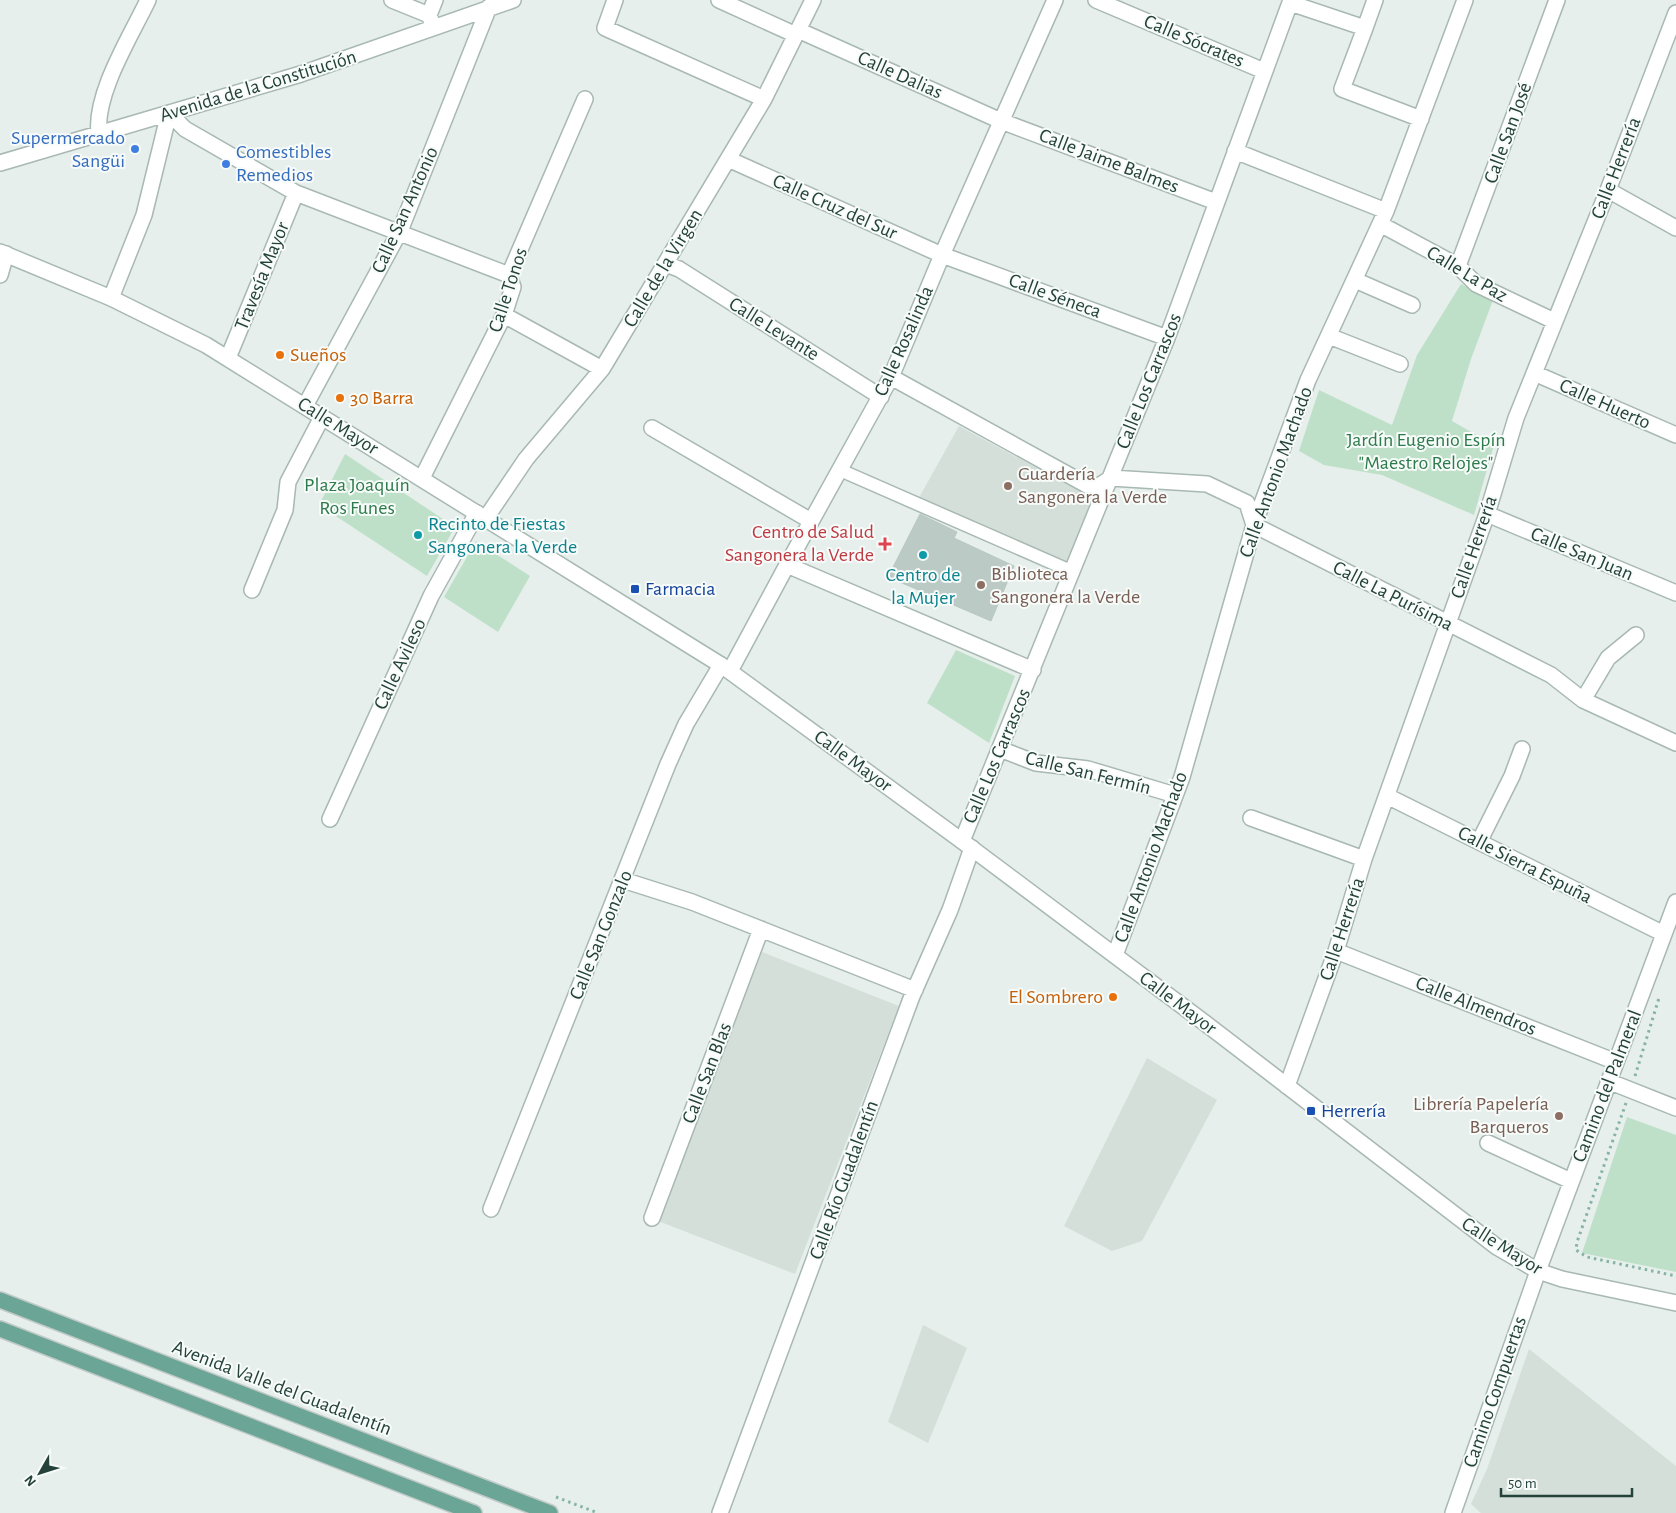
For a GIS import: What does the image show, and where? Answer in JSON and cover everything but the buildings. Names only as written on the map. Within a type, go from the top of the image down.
[{"type":"main road","name":"Avenida Valle del Guadalentín","points":[[0,1300],[550,1513]]},
{"type":"main road","points":[[0,1329],[474,1513]]},
{"type":"street","points":[[99,134],[98,111],[103,96],[148,0]]},
{"type":"street","points":[[392,0],[431,21],[435,0]]},
{"type":"street","name":"Avenida de la Constitución","points":[[0,163],[318,68],[431,21],[513,0]]},
{"type":"street","points":[[615,0],[605,28],[764,99]]},
{"type":"street","name":"Calle Dalias","points":[[719,0],[1001,120]]},
{"type":"street","name":"Calle de la Virgen","points":[[482,515],[602,368],[764,99],[813,0]]},
{"type":"street","name":"Calle Rosalinda","points":[[726,668],[787,565],[891,378],[942,255],[1055,0]]},
{"type":"street","name":"Calle Sócrates","points":[[1096,0],[1264,71]]},
{"type":"street","points":[[1375,0],[1342,89],[1421,118]]},
{"type":"street","name":"Calle Antonio Machado","points":[[1115,955],[1176,795],[1254,525],[1308,380],[1383,218],[1465,0]]},
{"type":"street","name":"Calle San José","points":[[1458,266],[1557,0]]},
{"type":"street","points":[[1290,1],[1365,28]]},
{"type":"street","name":"Calle Los Carrascos","points":[[967,844],[1000,749],[1167,338],[1290,1]]},
{"type":"street","name":"Calle San Antonio","points":[[305,406],[400,231],[489,7]]},
{"type":"street","name":"Calle Herrería","points":[[1288,1086],[1336,951],[1364,859],[1487,514],[1516,418],[1608,190],[1676,14]]},
{"type":"street","name":"Calle Tonos","points":[[422,478],[504,315],[513,288],[509,274],[586,98]]},
{"type":"street","points":[[111,298],[144,215],[169,114],[185,129],[296,193],[509,274]]},
{"type":"street","name":"Calle Jaime Balmes","points":[[1001,120],[1216,202]]},
{"type":"street","name":"Calle La Paz","points":[[1236,151],[1383,218],[1458,266],[1476,284],[1554,321]]},
{"type":"street","name":"Calle Cruz del Sur","points":[[728,159],[942,255]]},
{"type":"street","points":[[1608,190],[1676,228]]},
{"type":"street","name":"Travesía Mayor","points":[[228,358],[296,193]]},
{"type":"street","points":[[0,275],[3,253]]},
{"type":"street","name":"Calle Mayor","points":[[3,253],[111,298],[179,330],[228,358],[726,668],[1115,955],[1288,1086],[1462,1223],[1497,1247],[1538,1271],[1576,1283],[1676,1303]]},
{"type":"street","name":"Calle Séneca","points":[[942,255],[1167,338]]},
{"type":"street","name":"Calle Levante","points":[[666,264],[679,269],[880,396]]},
{"type":"street","points":[[1355,280],[1412,305]]},
{"type":"street","points":[[504,315],[602,368]]},
{"type":"street","points":[[1329,336],[1400,364]]},
{"type":"street","name":"Calle Huerto","points":[[1534,372],[1676,435]]},
{"type":"street","points":[[891,378],[1094,489],[1111,478],[1207,484],[1247,503],[1254,525]]},
{"type":"street","points":[[252,590],[285,510],[288,482],[322,417]]},
{"type":"street","points":[[652,428],[811,521]]},
{"type":"street","points":[[840,470],[1073,572]]},
{"type":"street","name":"Calle San Juan","points":[[1487,514],[1676,593]]},
{"type":"street","name":"Calle Avileso","points":[[330,819],[431,596],[482,515]]},
{"type":"street","name":"Calle La Purísima","points":[[1254,525],[1447,624],[1552,675],[1583,700],[1676,744]]},
{"type":"street","points":[[787,565],[1033,670]]},
{"type":"street","points":[[1583,700],[1608,658],[1636,635]]},
{"type":"street","name":"Calle San Gonzalo","points":[[491,1209],[671,758],[686,724],[726,668]]},
{"type":"street","name":"Calle San Fermín","points":[[1000,749],[1036,763],[1088,769],[1176,795]]},
{"type":"street","points":[[1479,842],[1512,776],[1522,749]]},
{"type":"street","name":"Calle Sierra Espuña","points":[[1387,796],[1664,934]]},
{"type":"street","points":[[1251,818],[1364,859]]},
{"type":"street","name":"Calle Río Guadalentín","points":[[720,1513],[914,990],[950,910],[967,844]]},
{"type":"street","points":[[623,880],[692,902],[914,990]]},
{"type":"street","name":"Camino del Palmeral","points":[[1538,1271],[1675,907]]},
{"type":"street","name":"Calle San Blas","points":[[652,1218],[761,929]]},
{"type":"street","name":"Calle Almendros","points":[[1336,951],[1616,1062]]},
{"type":"street","points":[[1608,1081],[1676,1108]]},
{"type":"street","points":[[1488,1143],[1571,1181]]},
{"type":"street","name":"Camino Compuertas","points":[[1453,1513],[1538,1271]]},
{"type":"path","points":[[1661,990],[1630,1090],[1576,1242],[1576,1250],[1587,1257],[1676,1276]]},
{"type":"shaded area","points":[[959,426],[1092,498],[1073,572],[916,503]]},
{"type":"shaded area","points":[[762,952],[899,1006],[795,1274],[658,1221]]},
{"type":"shaded area","points":[[1147,1058],[1217,1100],[1142,1241],[1112,1251],[1064,1226]]},
{"type":"shaded area","points":[[923,1325],[967,1348],[928,1443],[888,1422]]},
{"type":"shaded area","points":[[1529,1349],[1676,1466],[1676,1513],[1481,1513],[1471,1504],[1487,1469]]},
{"type":"green space","name":"Jardín Eugenio Espín \"Maestro Relojes\"","points":[[1461,284],[1493,300],[1471,359],[1452,421],[1494,445],[1474,515],[1382,475],[1324,465],[1299,451],[1319,390],[1392,425],[1417,355]]},
{"type":"green space","name":"Plaza Joaquín Ros Funes","points":[[345,454],[455,527],[427,576],[319,505]]},
{"type":"green space","points":[[476,541],[530,576],[498,632],[444,597]]},
{"type":"green space","points":[[956,650],[1015,676],[989,743],[927,703]]},
{"type":"green space","points":[[1627,1117],[1676,1135],[1676,1272],[1582,1253]]},
{"type":"place","name":"Supermercado Sangüi","points":[[135,149]]},
{"type":"place","name":"Comestibles Remedios","points":[[226,164]]},
{"type":"place","name":"Sueños","points":[[280,355]]},
{"type":"place","name":"30 Barra","points":[[340,398]]},
{"type":"place","name":"Guardería Sangonera la Verde","points":[[1008,486]]},
{"type":"place","name":"Recinto de Fiestas Sangonera la Verde","points":[[418,535]]},
{"type":"place","name":"Centro de Salud Sangonera la Verde","points":[[885,544]]},
{"type":"place","name":"Centro de la Mujer","points":[[923,555]]},
{"type":"place","name":"Biblioteca Sangonera la Verde","points":[[981,585]]},
{"type":"place","name":"Farmacia","points":[[635,589]]},
{"type":"place","name":"El Sombrero","points":[[1113,997]]},
{"type":"place","name":"Herrería","points":[[1311,1111]]},
{"type":"place","name":"Librería Papelería Barqueros","points":[[1559,1116]]}]
